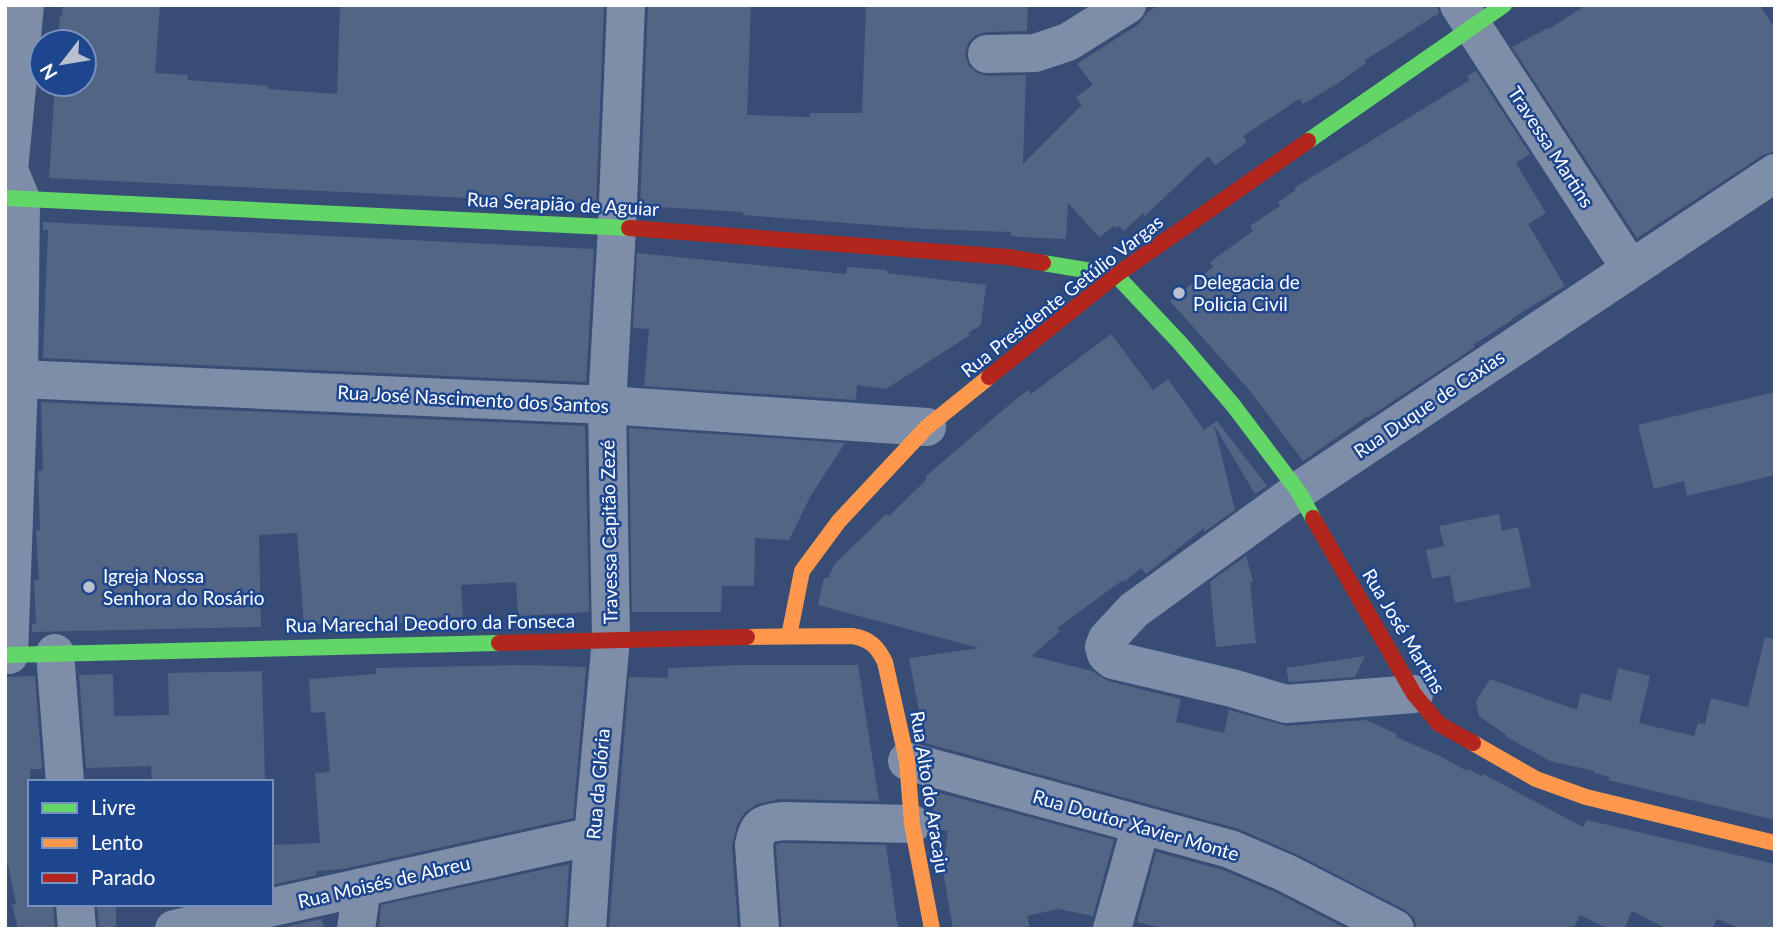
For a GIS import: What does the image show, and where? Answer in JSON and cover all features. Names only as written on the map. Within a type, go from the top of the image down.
[{"type":"street","points":[[7,655],[19,379],[10,186],[25,5]]},
{"type":"street","name":"Travessa Capitão Zezé","points":[[611,639],[607,405],[626,5]]},
{"type":"street","points":[[987,54],[1035,53],[1068,42],[1127,5]]},
{"type":"street","name":"Travessa Martins","points":[[1479,12],[1630,268]]},
{"type":"street","name":"Rua Presidente Getúlio Vargas","points":[[789,636],[802,571],[839,521],[927,428],[1116,275],[1479,12]]},
{"type":"street","name":"Rua Duque de Caxias","points":[[1414,694],[1286,704],[1232,688],[1113,660],[1106,654],[1104,647],[1107,639],[1134,610],[1298,491],[1775,173]]},
{"type":"street","name":"Rua Serapião de Aguiar","points":[[10,186],[617,227],[1008,257],[1116,275]]},
{"type":"street","name":"Rua José Martins","points":[[1116,275],[1233,405],[1298,491],[1414,694],[1439,724],[1536,779],[1586,797],[1775,844]]},
{"type":"street","name":"Rua José Nascimento dos Santos","points":[[19,379],[607,405],[927,428]]},
{"type":"street","name":"Rua Marechal Deodoro da Fonseca","points":[[7,655],[611,639],[855,637]]},
{"type":"street","name":"Rua Alto do Aracaju","points":[[855,637],[868,640],[878,649],[885,662],[907,761],[912,824],[932,929]]},
{"type":"street","name":"Rua da Glória","points":[[587,929],[611,639]]},
{"type":"street","points":[[55,653],[65,780]]},
{"type":"street","name":"Rua Doutor Xavier Monte","points":[[907,761],[1230,849],[1286,873],[1395,929]]},
{"type":"street","points":[[760,929],[754,845],[757,832],[765,823],[783,821],[912,824]]},
{"type":"street","points":[[1112,929],[1141,825]]},
{"type":"street","name":"Rua Moisés de Abreu","points":[[174,929],[593,836]]},
{"type":"street","points":[[356,929],[362,887]]},
{"type":"street","points":[[75,906],[77,929]]},
{"type":"building","points":[[63,5],[160,5],[155,73],[188,75],[187,80],[337,94],[340,5],[604,5],[596,204],[49,178],[54,98],[98,98],[98,28],[59,28]]},
{"type":"building","points":[[648,5],[751,5],[747,115],[810,117],[810,113],[862,113],[866,5],[1028,5],[1027,31],[987,32],[976,35],[968,43],[965,54],[969,66],[977,73],[987,76],[1026,75],[1023,164],[1082,105],[1076,97],[1093,85],[1077,64],[1139,24],[1147,13],[1158,5],[1437,5],[1439,13],[1364,61],[1366,63],[1338,83],[1303,104],[1299,99],[1243,136],[1247,142],[1215,165],[1208,156],[1145,216],[1143,213],[1124,231],[1120,226],[1114,226],[1099,237],[1068,203],[1066,239],[1019,237],[1011,235],[1011,232],[925,229],[743,215],[743,212],[640,206]]},
{"type":"building","points":[[1586,5],[1760,5],[1775,29],[1775,151],[1763,155],[1637,238],[1512,47],[1549,29]]},
{"type":"building","points":[[1476,71],[1530,154],[1516,163],[1546,213],[1528,224],[1565,286],[1511,319],[1473,345],[1475,347],[1303,461],[1250,391],[1170,301],[1213,267],[1210,262],[1253,231],[1250,226],[1280,206],[1278,202],[1296,190],[1294,188],[1470,80],[1467,76]]},
{"type":"building","points":[[43,222],[594,249],[586,382],[43,358],[48,230],[43,230]]},
{"type":"building","points":[[637,253],[846,274],[847,267],[887,270],[887,273],[986,285],[981,325],[968,333],[970,335],[886,389],[857,385],[856,400],[644,386],[649,329],[633,328]]},
{"type":"building","points":[[1111,334],[1153,390],[1168,379],[1204,430],[1217,421],[1267,486],[1255,494],[1214,425],[1235,510],[1204,532],[1204,528],[1146,574],[1141,568],[1124,582],[1123,580],[1057,628],[1060,631],[1032,656],[1092,671],[1108,681],[1181,699],[1176,722],[1224,733],[1229,710],[1287,726],[1366,720],[1467,771],[1468,769],[1481,776],[1483,774],[1583,827],[1587,820],[1775,864],[1775,929],[1742,929],[1717,919],[1712,929],[1668,929],[1632,911],[1624,929],[1609,929],[1580,915],[1573,929],[1417,929],[1414,918],[1405,910],[1296,854],[1239,829],[925,743],[909,658],[979,648],[818,605],[824,578],[828,578],[834,565],[886,514],[889,516],[927,479],[925,477],[1003,410],[1028,390],[1031,394]]},
{"type":"building","points":[[1775,392],[1775,475],[1687,496],[1684,481],[1654,489],[1638,425]]},
{"type":"building","points":[[41,402],[585,426],[589,612],[518,616],[516,582],[461,585],[463,617],[437,617],[437,623],[304,624],[297,533],[259,535],[261,627],[32,632],[32,624],[36,624],[34,580],[39,580],[36,530],[40,530],[38,471],[43,470]]},
{"type":"building","points":[[629,428],[845,443],[810,497],[789,540],[755,538],[754,586],[722,586],[721,612],[632,612]]},
{"type":"building","points":[[1499,514],[1502,531],[1518,527],[1531,587],[1455,603],[1450,575],[1432,579],[1426,550],[1444,546],[1439,526]]},
{"type":"building","points":[[1246,556],[1253,582],[1250,582],[1256,643],[1216,647],[1210,582]]},
{"type":"building","points":[[1765,637],[1775,639],[1775,820],[1608,780],[1610,777],[1594,771],[1550,761],[1505,736],[1479,716],[1476,701],[1490,679],[1577,710],[1581,693],[1611,701],[1618,668],[1650,676],[1639,723],[1694,736],[1698,723],[1705,724],[1711,698],[1748,707]]},
{"type":"building","points":[[1365,656],[1355,677],[1289,682],[1286,668]]},
{"type":"building","points":[[526,665],[586,667],[573,818],[343,869],[316,871],[316,875],[273,885],[273,845],[320,843],[315,773],[330,772],[325,712],[311,713],[309,679],[376,674],[376,668]]},
{"type":"building","points":[[858,665],[879,801],[780,799],[757,804],[745,812],[737,825],[732,846],[738,929],[609,929],[629,677],[668,678],[668,668]]},
{"type":"building","points":[[262,671],[265,780],[152,780],[151,766],[86,768],[79,675],[113,674],[114,716],[169,715],[168,673]]},
{"type":"building","points":[[35,676],[42,769],[30,769],[28,780],[28,906],[53,906],[55,929],[18,929],[12,904],[16,904],[5,850],[5,677]]},
{"type":"building","points":[[936,792],[1114,840],[1093,916],[1058,909],[1027,916],[1030,929],[953,929],[943,870],[948,831],[936,829],[932,800]]},
{"type":"building","points":[[777,844],[886,845],[898,929],[782,929],[776,847]]},
{"type":"building","points":[[1156,852],[1223,870],[1277,893],[1347,929],[1166,929],[1137,922]]},
{"type":"building","points":[[569,864],[565,929],[379,929],[381,905]]},
{"type":"building","points":[[97,906],[116,906],[116,929],[99,929]]},
{"type":"building","points":[[321,919],[325,929],[276,929]]},
{"type":"traffic: fast","points":[[1308,141],[1504,5]]},
{"type":"traffic: fast","points":[[5,198],[629,228]]},
{"type":"traffic: fast","points":[[1043,263],[1116,275],[1233,405],[1298,491],[1313,518]]},
{"type":"traffic: fast","points":[[5,655],[499,643]]},
{"type":"traffic: slow","points":[[789,636],[802,571],[839,521],[927,427],[989,377]]},
{"type":"traffic: slow","points":[[747,637],[852,636],[868,641],[879,652],[885,662],[907,761],[912,824],[932,929]]},
{"type":"traffic: slow","points":[[1473,743],[1536,779],[1586,797],[1775,843]]},
{"type":"traffic: jam","points":[[989,377],[1116,275],[1308,141]]},
{"type":"traffic: jam","points":[[629,228],[1008,257],[1043,263]]},
{"type":"traffic: jam","points":[[1313,518],[1414,694],[1439,724],[1473,743]]},
{"type":"traffic: jam","points":[[499,643],[747,637]]},
{"type":"place","name":"Delegacia de Policia Civil","points":[[1179,293]]},
{"type":"place","name":"Igreja Nossa Senhora do Rosário","points":[[89,587]]}]
